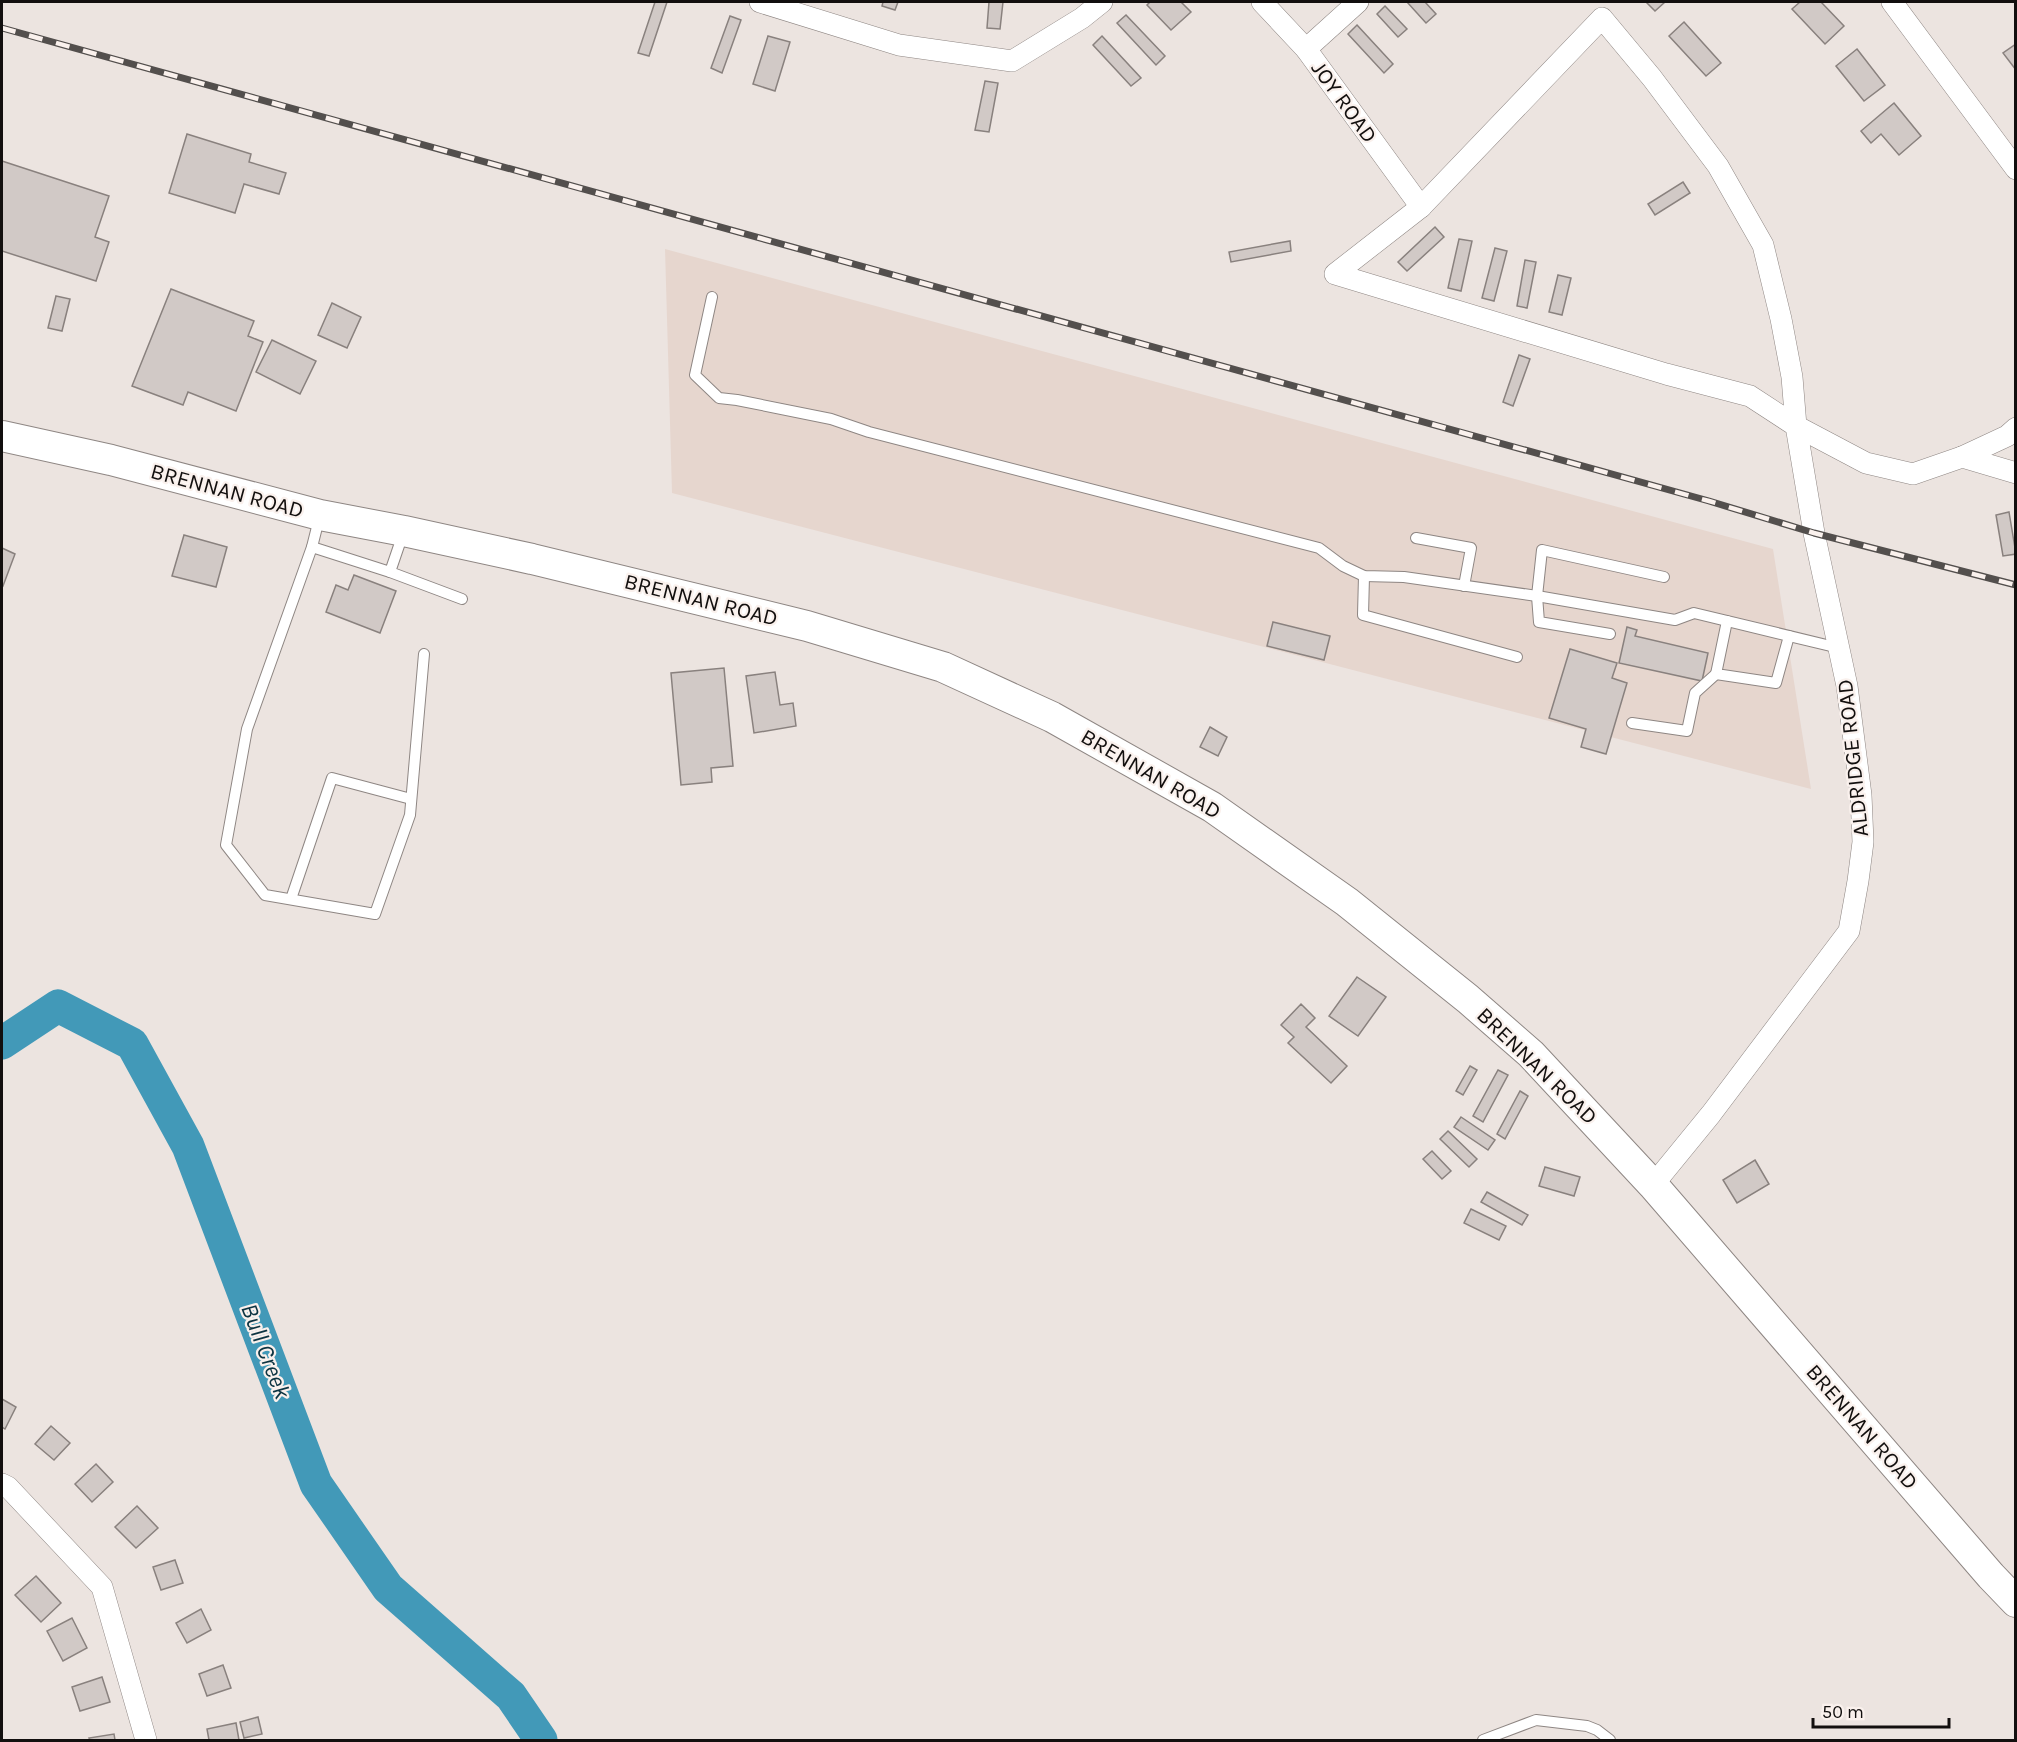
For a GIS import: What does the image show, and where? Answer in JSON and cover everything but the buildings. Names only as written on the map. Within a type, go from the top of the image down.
[{"type":"street","points":[[760,2],[898,45],[1012,61],[1082,18],[1102,2]]},
{"type":"street","name":"JOY ROAD","points":[[1262,2],[1306,49],[1421,207]]},
{"type":"street","points":[[1306,49],[1358,2]]},
{"type":"street","points":[[1892,2],[2016,169]]},
{"type":"street","name":"ALDRIDGE ROAD","points":[[1421,207],[1602,18],[1652,78],[1718,166],[1763,245],[1781,319],[1792,376],[1796,426],[1814,533],[1848,686],[1861,795],[1863,842],[1858,881],[1849,931],[1711,1114],[1653,1185]]},
{"type":"street","points":[[1421,207],[1335,274],[1666,374],[1750,396],[1796,426],[1866,463],[1913,474],[1962,457],[2007,436],[2016,428]]},
{"type":"street","name":"BRENNAN ROAD","points":[[2,436],[111,460],[320,515],[532,559],[807,626],[943,667],[1053,717],[1212,807],[1347,902],[1468,999],[1531,1054],[1653,1185],[2016,1602]]},
{"type":"street","points":[[1962,457],[2016,473]]},
{"type":"street","points":[[2,1484],[8,1487],[102,1587],[146,1740]]},
{"type":"street","points":[[1991,1576],[2016,1613]]},
{"type":"lane","points":[[712,297],[695,375],[719,398],[831,419],[869,432],[1319,548],[1343,566],[1364,576],[1404,577],[1537,596],[1676,620],[1694,613],[1839,648]]},
{"type":"lane","points":[[320,515],[312,547],[247,729],[226,845],[265,895],[375,914],[410,816],[424,654]]},
{"type":"lane","points":[[390,572],[404,531]]},
{"type":"lane","points":[[1416,538],[1471,548],[1464,586]]},
{"type":"lane","points":[[312,547],[390,572],[462,600]]},
{"type":"lane","points":[[1610,634],[1539,622],[1537,596],[1542,550],[1664,577]]},
{"type":"lane","points":[[1364,576],[1363,615],[1517,657]]},
{"type":"lane","points":[[1632,723],[1687,731],[1695,693],[1716,674],[1727,621]]},
{"type":"lane","points":[[1716,674],[1776,683],[1789,636]]},
{"type":"lane","points":[[291,899],[332,778],[411,799]]},
{"type":"lane","points":[[1483,1740],[1536,1720],[1587,1726],[1610,1740]]},
{"type":"shaded area","points":[[665,249],[1773,549],[1811,789],[672,493]]},
{"type":"waterway","name":"Bull Creek","points":[[2,1043],[58,1006],[132,1044],[188,1146],[316,1484],[388,1588],[511,1696],[541,1740]]},
{"type":"railway","points":[[2,28],[1709,501],[1814,533],[2016,585]]}]
